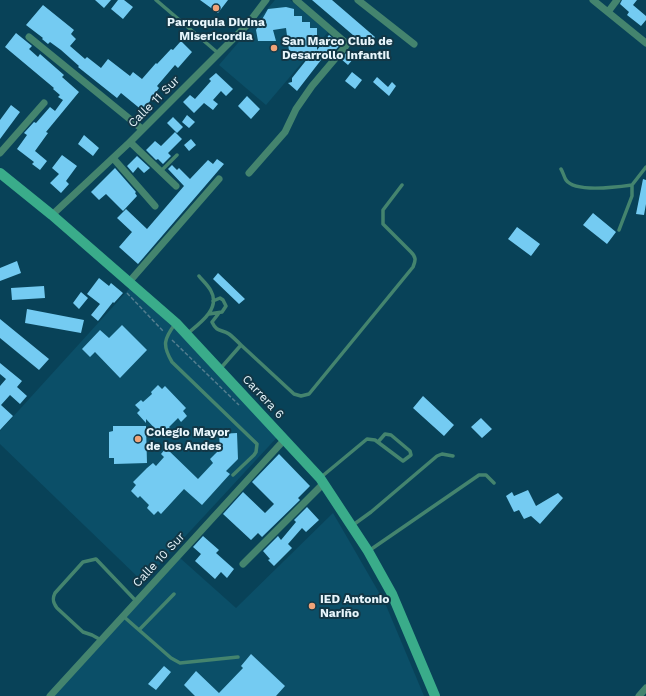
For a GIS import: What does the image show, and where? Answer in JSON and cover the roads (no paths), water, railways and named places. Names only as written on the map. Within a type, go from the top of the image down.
[{"type":"main road","name":"Carrera 6","points":[[0,173],[52,215],[176,324],[322,480],[368,551],[392,594],[435,696]]},
{"type":"street","name":"Calle 11 Sur","points":[[52,215],[130,142],[247,24],[266,0]]},
{"type":"street","points":[[249,173],[285,132],[296,110],[312,86],[347,44],[296,0]]},
{"type":"street","points":[[358,0],[414,44]]},
{"type":"street","points":[[593,0],[646,43]]},
{"type":"street","points":[[608,12],[617,0]]},
{"type":"street","points":[[29,37],[142,129]]},
{"type":"street","points":[[0,153],[44,103]]},
{"type":"street","points":[[130,142],[176,186]]},
{"type":"street","points":[[113,158],[155,206]]},
{"type":"street","points":[[130,283],[219,178]]},
{"type":"street","name":"Calle 10 Sur","points":[[50,696],[285,439]]},
{"type":"street","points":[[243,564],[322,480]]},
{"type":"street","points":[[639,696],[646,688]]},
{"type":"lane","points":[[156,0],[218,53]]},
{"type":"lane","points":[[160,172],[177,155]]},
{"type":"lane","points":[[620,230],[632,196],[632,185],[646,167]]},
{"type":"lane","points":[[561,169],[566,181],[573,186],[606,188],[632,185]]},
{"type":"lane","points":[[213,301],[220,298],[225,302],[224,310],[219,313],[212,322],[218,331],[228,333],[294,394],[301,396],[309,394],[408,273],[416,261],[412,252],[383,224],[383,210],[402,185]]},
{"type":"lane","points":[[186,335],[209,314],[213,301],[211,291],[199,276]]},
{"type":"lane","points":[[209,314],[219,313]]},
{"type":"lane","points":[[176,324],[167,335],[165,344],[166,351],[172,362],[257,444],[254,455],[233,475]]},
{"type":"lane","points":[[219,369],[241,345]]},
{"type":"lane","points":[[322,480],[367,439],[378,442],[404,461],[411,455],[410,451],[391,435],[385,434],[378,442]]},
{"type":"lane","points":[[352,526],[372,512],[437,456],[442,454],[453,456]]},
{"type":"lane","points":[[368,551],[479,475],[486,475],[494,483]]},
{"type":"lane","points":[[100,640],[83,632],[54,604],[52,598],[83,562],[96,559],[136,601]]},
{"type":"lane","points":[[139,630],[174,594]]},
{"type":"lane","points":[[123,616],[171,658],[180,663],[238,657]]},
{"type":"place","name":"Parroquia Divina Misericordia","points":[[216,8]]},
{"type":"place","name":"San Marco Club de Desarrollo Infantil","points":[[274,48]]},
{"type":"place","name":"Colegio Mayor de los Andes","points":[[138,439]]},
{"type":"place","name":"IED Antonio Nariño","points":[[312,606]]}]
